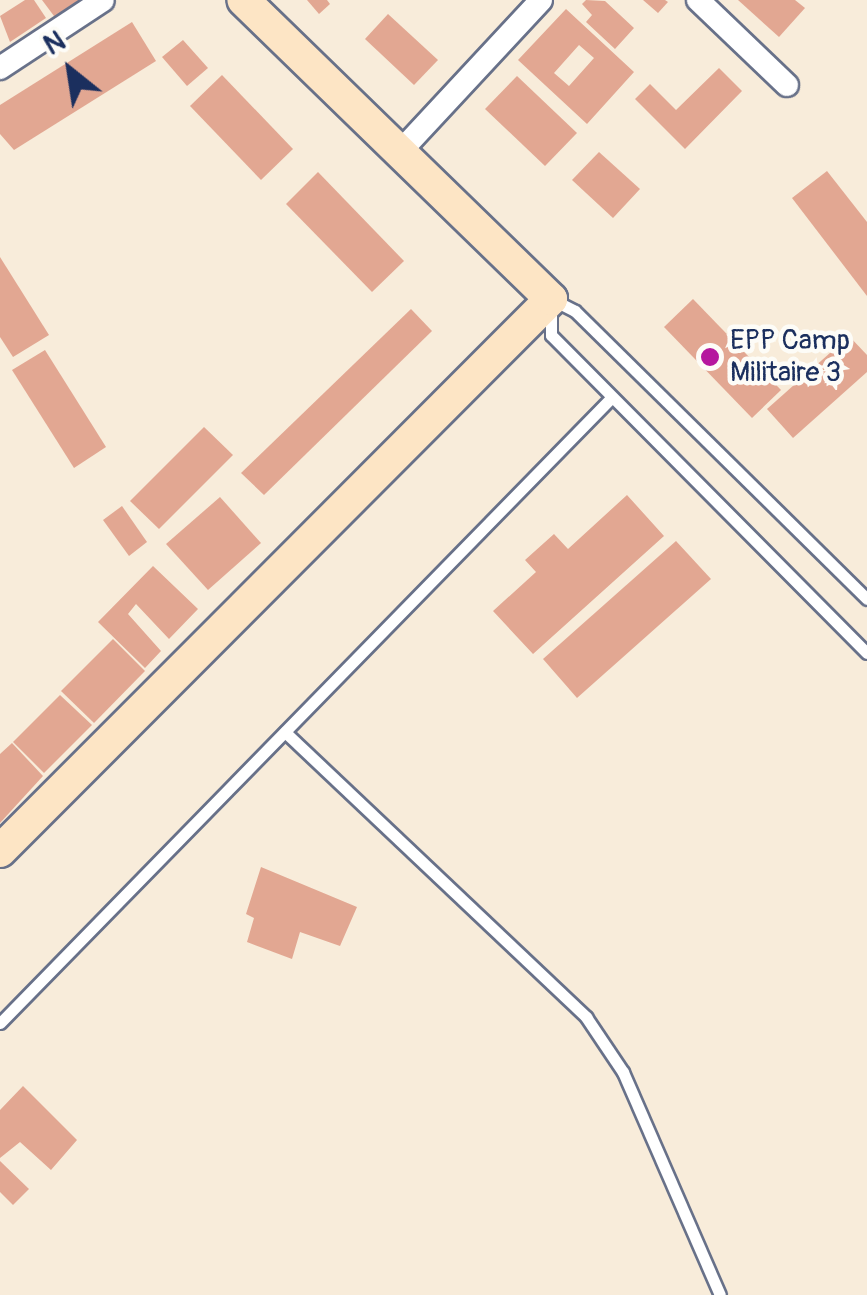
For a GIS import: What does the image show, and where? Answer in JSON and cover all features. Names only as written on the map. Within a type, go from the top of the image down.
[{"type":"street","points":[[0,68],[103,0]]},
{"type":"street","points":[[0,851],[551,300],[243,0]]},
{"type":"street","points":[[398,154],[541,0]]},
{"type":"street","points":[[698,0],[788,85]]},
{"type":"lane","points":[[867,600],[575,310],[551,300],[550,335],[867,653]]},
{"type":"lane","points":[[0,1023],[612,397]]},
{"type":"lane","points":[[285,732],[586,1017],[623,1072],[720,1295]]},
{"type":"building","points":[[25,0],[34,0],[46,18],[10,42],[0,16]]},
{"type":"building","points":[[42,0],[83,0],[57,20]]},
{"type":"building","points":[[307,0],[327,0],[330,4],[319,14]]},
{"type":"building","points":[[586,0],[605,1],[634,28],[615,49],[586,22],[592,15],[582,4]]},
{"type":"building","points":[[643,0],[665,0],[668,2],[658,13]]},
{"type":"building","points":[[738,0],[795,0],[805,8],[779,37]]},
{"type":"building","points":[[566,9],[634,72],[587,124],[518,60]],"holes":[[[579,45],[594,58],[569,86],[554,73]]]},
{"type":"building","points":[[388,14],[438,60],[414,85],[365,39]]},
{"type":"building","points":[[132,22],[156,61],[14,150],[0,134],[0,105]]},
{"type":"building","points":[[183,40],[208,68],[187,86],[162,57]]},
{"type":"building","points":[[719,68],[742,91],[685,149],[635,99],[650,84],[676,110]]},
{"type":"building","points":[[222,75],[293,149],[261,180],[190,106]]},
{"type":"building","points":[[517,76],[577,133],[545,166],[485,109]]},
{"type":"building","points":[[599,152],[640,189],[613,218],[572,180]]},
{"type":"building","points":[[827,171],[867,222],[867,296],[792,198]]},
{"type":"building","points":[[318,172],[404,261],[372,292],[286,204]]},
{"type":"building","points":[[0,257],[49,335],[13,357],[0,337]]},
{"type":"building","points":[[693,299],[781,390],[752,418],[664,327]]},
{"type":"building","points":[[411,309],[432,331],[264,495],[241,473]]},
{"type":"building","points":[[849,336],[867,355],[867,372],[793,438],[767,409]]},
{"type":"building","points":[[45,350],[106,447],[74,468],[12,370]]},
{"type":"building","points":[[204,427],[233,455],[159,529],[130,501]]},
{"type":"building","points":[[627,495],[664,536],[533,654],[493,611],[536,572],[525,560],[554,534],[568,549]]},
{"type":"building","points":[[220,497],[261,543],[208,590],[166,544]]},
{"type":"building","points":[[122,506],[147,542],[129,556],[103,520]]},
{"type":"building","points":[[676,541],[711,579],[577,698],[543,659]]},
{"type":"building","points":[[153,566],[198,609],[169,639],[136,604],[128,614],[161,651],[145,668],[98,622]]},
{"type":"building","points":[[113,639],[145,671],[94,723],[61,691]]},
{"type":"building","points":[[60,695],[92,725],[44,773],[13,742]]},
{"type":"building","points":[[12,743],[43,776],[0,823],[0,754]]},
{"type":"building","points":[[261,867],[357,907],[340,946],[300,932],[292,959],[247,942],[254,918],[246,914]]},
{"type":"building","points":[[23,1086],[77,1140],[51,1170],[20,1142],[0,1158],[0,1110]]},
{"type":"building","points":[[0,1161],[29,1189],[13,1205],[0,1192]]},
{"type":"place","name":"EPP Camp Militaire 3","points":[[710,357]]}]
